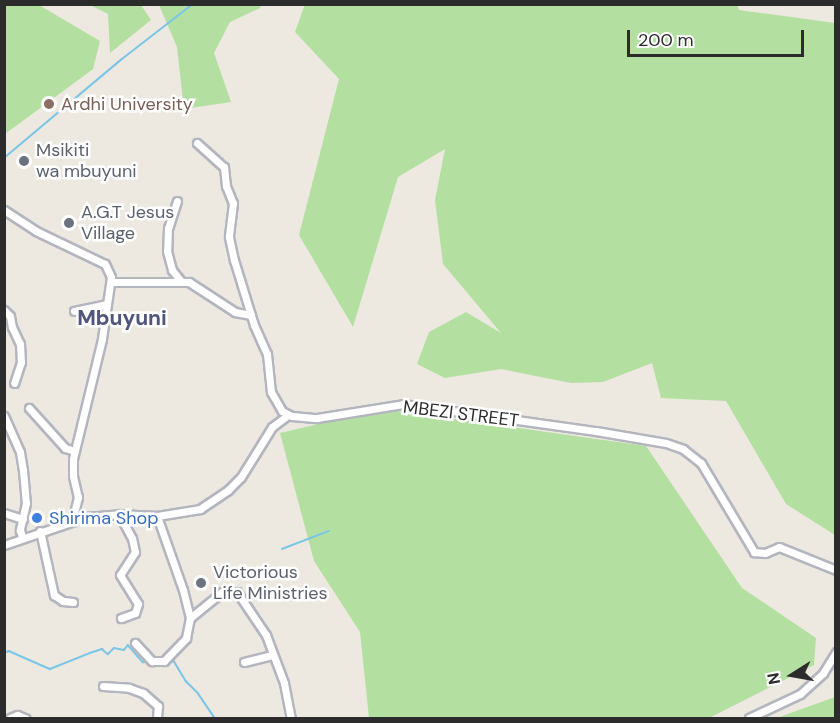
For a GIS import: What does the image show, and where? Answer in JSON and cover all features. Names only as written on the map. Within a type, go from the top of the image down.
[{"type":"street","points":[[4,545],[86,517],[119,514],[157,516],[200,509],[228,490],[256,456],[272,427],[288,415],[282,411],[271,392],[267,354],[251,315],[231,246],[233,203],[226,186],[224,167],[197,143]]},
{"type":"street","points":[[177,201],[168,228],[167,251],[172,270],[181,281]]},
{"type":"street","points":[[4,210],[36,231],[105,264],[111,282],[102,339],[75,451],[73,476],[78,497],[72,521]]},
{"type":"street","points":[[111,282],[181,281],[198,286],[234,312],[251,315]]},
{"type":"street","points":[[74,311],[106,304]]},
{"type":"street","points":[[4,310],[10,316],[12,327],[20,344],[21,362],[14,383]]},
{"type":"street","name":"MBEZI STREET","points":[[288,415],[317,418],[403,404],[666,443],[684,449],[701,463],[754,552],[765,553],[779,547],[836,570]]},
{"type":"street","points":[[29,408],[65,448],[75,451]]},
{"type":"street","points":[[4,416],[22,461],[26,503],[20,530],[22,537]]},
{"type":"street","points":[[4,513],[23,519]]},
{"type":"street","points":[[119,514],[135,549],[120,575],[138,604],[135,613],[121,618]]},
{"type":"street","points":[[135,643],[152,661],[164,661],[186,638],[190,618],[183,590],[157,516]]},
{"type":"street","points":[[40,531],[54,595],[63,601],[73,602]]},
{"type":"street","points":[[190,618],[222,592],[237,592],[266,635],[284,683],[291,718]]},
{"type":"street","points":[[749,718],[793,698],[810,686],[823,673],[836,652]]},
{"type":"street","points":[[244,662],[273,655]]},
{"type":"street","points":[[103,686],[129,688],[143,693],[158,706],[157,718]]},
{"type":"street","points":[[10,718],[17,715],[25,718]]},
{"type":"green space","points":[[5,4],[39,5],[100,41],[93,69],[5,134]]},
{"type":"green space","points":[[305,4],[737,4],[739,10],[835,23],[835,535],[786,504],[726,401],[661,398],[652,363],[603,382],[571,383],[501,369],[445,378],[417,364],[429,332],[466,312],[501,333],[443,264],[435,200],[445,149],[398,177],[353,327],[299,235],[339,79],[295,32]]},
{"type":"green space","points":[[90,5],[141,5],[151,20],[110,53],[108,14]]},
{"type":"green space","points":[[159,5],[261,5],[260,8],[230,22],[214,53],[231,102],[184,109],[177,47]]},
{"type":"green space","points":[[383,409],[646,446],[742,588],[816,638],[814,665],[709,718],[369,718],[360,632],[314,561],[280,433]]},
{"type":"green space","points":[[835,697],[835,718],[777,718]]},
{"type":"waterway","points":[[4,158],[122,59],[193,4]]},
{"type":"waterway","points":[[282,549],[329,531]]},
{"type":"waterway","points":[[4,653],[9,651],[50,669],[102,649],[108,654],[114,648],[124,650],[128,645],[143,662],[148,662]]},
{"type":"waterway","points":[[168,662],[174,661],[186,681],[198,693],[215,718]]},
{"type":"place","name":"Ardhi University","points":[[49,104]]},
{"type":"place","name":"Msikiti wa mbuyuni","points":[[24,161]]},
{"type":"place","name":"A.G.T Jesus Village","points":[[69,223]]},
{"type":"place","name":"Shirima Shop","points":[[37,518]]},
{"type":"place","name":"Victorious Life Ministries","points":[[201,583]]},
{"type":"district","name":"Mbuyuni","points":[[122,318]]}]
